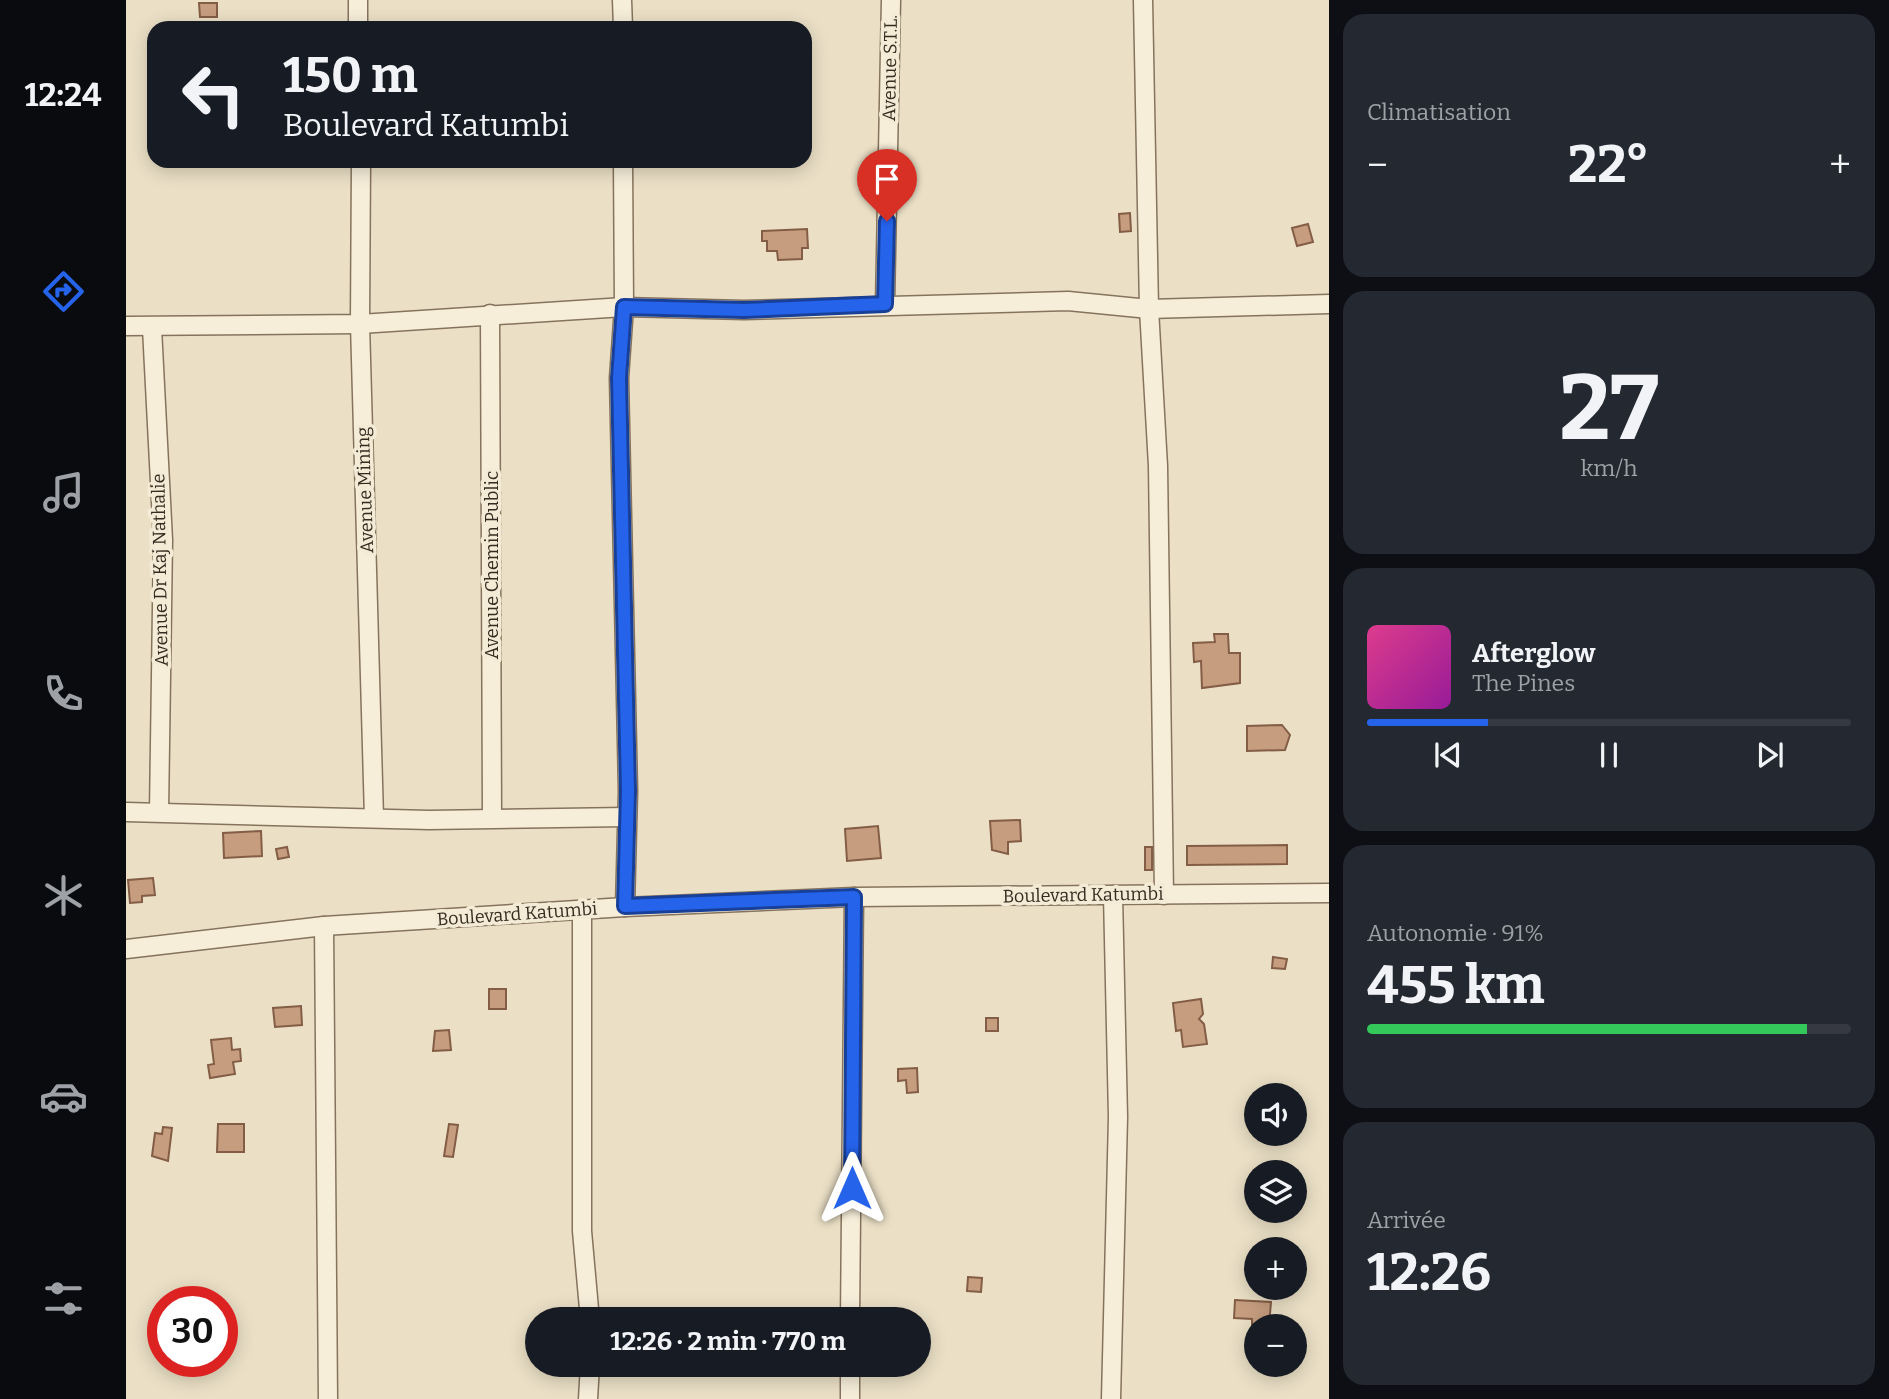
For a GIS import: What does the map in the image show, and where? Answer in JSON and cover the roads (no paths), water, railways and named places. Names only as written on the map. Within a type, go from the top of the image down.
[{"type":"street","points":[[358,0],[358,21]]},
{"type":"street","points":[[622,0],[623,21]]},
{"type":"street","name":"Avenue S.T.L.","points":[[885,304],[891,0]]},
{"type":"street","points":[[1143,0],[1149,309],[1158,479],[1164,895]]},
{"type":"street","name":"Avenue Mining","points":[[361,168],[360,324],[374,818]]},
{"type":"street","points":[[623,168],[624,307],[619,378],[627,817],[625,906]]},
{"type":"street","points":[[126,326],[152,328],[360,324],[624,307],[744,310],[1068,301],[1149,309],[1329,304]]},
{"type":"street","name":"Avenue Chemin Public","points":[[490,314],[492,817]]},
{"type":"street","name":"Avenue Dr Kaj Nathalie","points":[[152,328],[163,540],[159,812]]},
{"type":"street","points":[[126,812],[374,818],[627,817]]},
{"type":"street","name":"Boulevard Katumbi","points":[[126,949],[324,926],[582,911],[625,906],[854,897],[1329,893]]},
{"type":"street","points":[[1111,1399],[1118,1130],[1113,895]]},
{"type":"street","points":[[850,1307],[854,897]]},
{"type":"street","points":[[582,911],[582,1231],[589,1307]]},
{"type":"street","points":[[324,926],[328,1399]]},
{"type":"street","points":[[588,1399],[589,1377]]},
{"type":"street","points":[[850,1377],[850,1399]]}]
